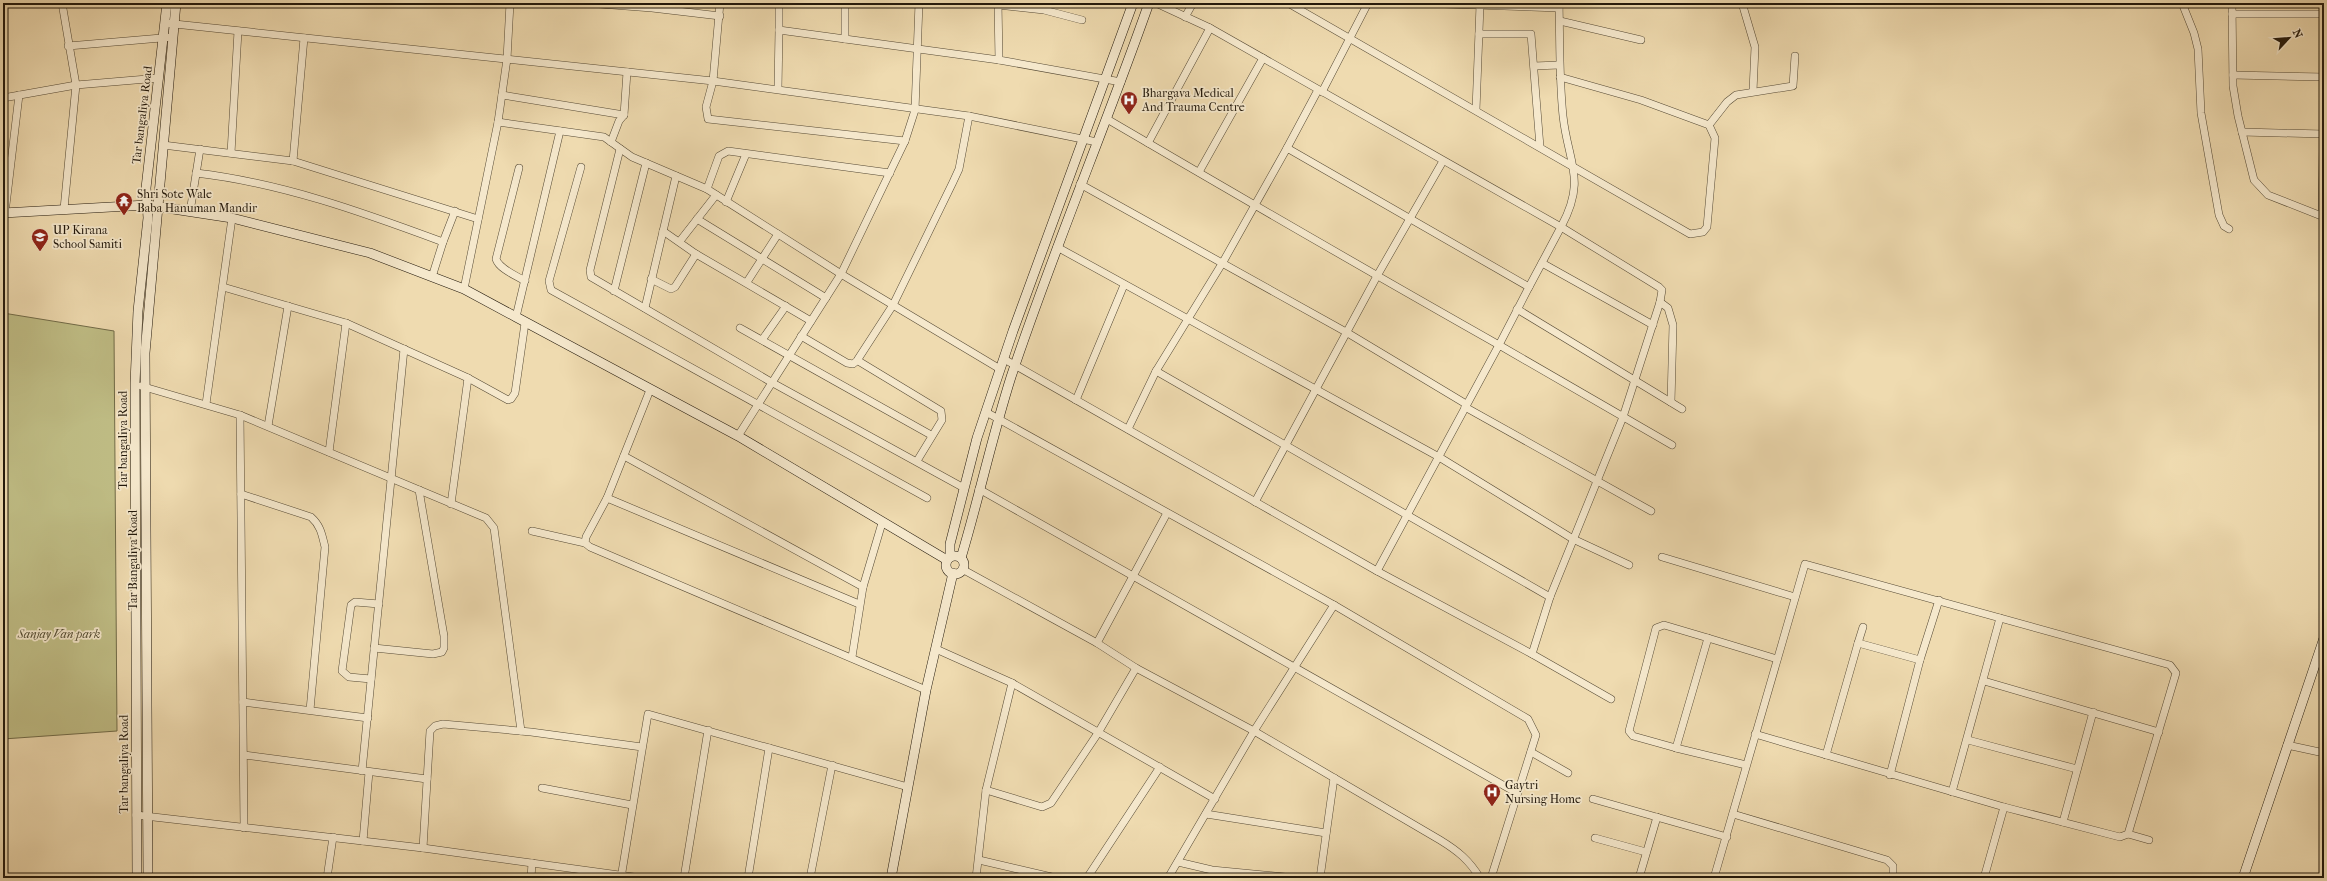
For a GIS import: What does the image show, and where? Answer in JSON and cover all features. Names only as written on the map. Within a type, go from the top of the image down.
[{"type":"street","points":[[62,3],[68,46],[76,85],[64,209]]},
{"type":"street","name":"Tar bangaliya Road","points":[[137,878],[135,384],[147,205],[146,188],[158,78],[170,23],[167,3]]},
{"type":"street","points":[[176,3],[170,23],[713,81],[915,110],[969,116],[1098,142]]},
{"type":"street","points":[[464,289],[498,122],[507,59],[510,3]]},
{"type":"street","points":[[586,3],[652,5],[720,16]]},
{"type":"street","points":[[720,3],[713,81],[706,107],[708,118],[905,141]]},
{"type":"street","points":[[778,90],[779,3]]},
{"type":"street","points":[[845,3],[845,39]]},
{"type":"street","points":[[738,436],[841,274],[905,141],[915,110],[919,3]]},
{"type":"street","points":[[953,574],[947,568],[950,544],[964,488],[986,412],[1082,138],[1133,3]]},
{"type":"street","points":[[953,574],[958,573],[962,569],[963,562],[961,558],[998,417],[1080,184],[1107,119],[1149,3]]},
{"type":"street","points":[[1156,3],[1210,28],[1320,90],[1561,227],[1662,290],[1653,325],[1623,417],[1550,597],[1532,654]]},
{"type":"street","points":[[1185,16],[1193,3]]},
{"type":"street","points":[[1288,3],[1351,37],[1690,234],[1699,234],[1703,232],[1707,227],[1715,142],[1714,132],[1709,125],[1641,100],[1560,77]]},
{"type":"street","points":[[1128,429],[1156,371],[1256,205],[1351,37],[1368,3]]},
{"type":"street","points":[[1377,571],[1570,210],[1575,188],[1574,167],[1563,117],[1559,66],[1559,5],[1415,3]]},
{"type":"street","points":[[1742,3],[1755,47],[1753,91]]},
{"type":"street","points":[[2182,3],[2194,33],[2198,49],[2201,113],[2219,215],[2224,226],[2229,230]]},
{"type":"street","points":[[2232,3],[2233,86],[2242,132],[2254,180],[2268,195],[2323,216],[2324,88]]},
{"type":"street","points":[[999,60],[998,4],[1044,10],[1082,20]]},
{"type":"street","points":[[1476,110],[1480,5]]},
{"type":"street","points":[[2232,14],[2324,14]]},
{"type":"street","points":[[1560,21],[1641,40]]},
{"type":"street","points":[[1148,143],[1210,28]]},
{"type":"street","points":[[231,153],[238,30]]},
{"type":"street","points":[[779,30],[999,60],[1121,82]]},
{"type":"street","points":[[1479,34],[1531,34],[1540,147]]},
{"type":"street","points":[[68,46],[168,37]]},
{"type":"street","name":"Tar Bangaliya Road","points":[[148,878],[145,606],[145,354],[158,207],[168,37]]},
{"type":"street","points":[[293,161],[304,38]]},
{"type":"street","points":[[1709,125],[1732,98],[1743,92],[1793,86],[1795,56]]},
{"type":"street","points":[[1199,172],[1263,58]]},
{"type":"street","points":[[1534,66],[1559,66]]},
{"type":"street","points":[[611,142],[619,121],[624,115],[627,72]]},
{"type":"street","points":[[2234,75],[2324,77]]},
{"type":"street","points":[[3,98],[76,85],[158,78]]},
{"type":"street","points":[[19,95],[4,213],[147,205],[232,218],[370,253],[464,289],[738,436],[882,523],[949,559],[961,558]]},
{"type":"street","points":[[502,95],[624,115]]},
{"type":"street","points":[[801,336],[847,363],[852,364],[858,360],[858,357],[894,305],[959,169],[969,116]]},
{"type":"street","points":[[1107,119],[1376,276],[1672,445]]},
{"type":"street","points":[[498,122],[604,138],[620,149],[646,163],[707,189],[841,274],[1000,369]]},
{"type":"street","points":[[516,317],[560,131]]},
{"type":"street","points":[[2242,132],[2323,134]]},
{"type":"street","points":[[162,145],[293,161],[478,219]]},
{"type":"street","points":[[1287,148],[1529,287]]},
{"type":"street","points":[[190,212],[200,149]]},
{"type":"street","points":[[620,149],[590,270],[591,277],[594,280],[772,382],[964,488]]},
{"type":"street","points":[[707,189],[722,152],[728,151],[890,173]]},
{"type":"street","points":[[726,202],[746,154]]},
{"type":"street","points":[[1255,502],[1376,276],[1443,160]]},
{"type":"street","points":[[614,291],[646,163]]},
{"type":"street","points":[[581,167],[549,281],[552,290],[757,406],[927,498]]},
{"type":"street","points":[[519,168],[496,259],[498,263],[525,281]]},
{"type":"street","points":[[196,173],[237,178],[347,206],[442,242]]},
{"type":"street","points":[[645,308],[676,176]]},
{"type":"street","points":[[1080,184],[1223,262],[1346,332],[1466,405],[1651,511]]},
{"type":"street","points":[[680,241],[716,195]]},
{"type":"street","points":[[432,277],[442,242],[455,211]]},
{"type":"street","points":[[206,404],[232,218]]},
{"type":"street","points":[[697,219],[826,298]]},
{"type":"street","points":[[663,231],[680,241],[696,254],[747,282],[811,321]]},
{"type":"street","points":[[747,282],[778,234]]},
{"type":"street","points":[[1057,248],[1439,457],[1574,539],[1629,564]]},
{"type":"street","points":[[651,279],[671,288],[675,287],[696,254]]},
{"type":"street","points":[[1542,263],[1653,325]]},
{"type":"street","points":[[1076,400],[1124,285]]},
{"type":"street","points":[[223,287],[346,323],[468,378],[508,400],[511,399],[515,393],[525,323]]},
{"type":"street","points":[[1660,302],[1668,308],[1673,325],[1671,402]]},
{"type":"street","points":[[268,426],[288,306]]},
{"type":"street","points":[[762,340],[786,306]]},
{"type":"street","points":[[1517,309],[1682,409]]},
{"type":"street","points":[[329,452],[346,323]]},
{"type":"street","points":[[740,328],[931,435]]},
{"type":"street","points":[[363,841],[371,679],[404,349]]},
{"type":"street","points":[[1004,359],[1377,571],[1532,654],[1611,699]]},
{"type":"street","points":[[858,360],[938,407],[943,415],[942,420],[931,435],[917,462]]},
{"type":"street","points":[[1156,371],[1408,514],[1550,597]]},
{"type":"street","points":[[451,504],[468,378]]},
{"type":"street","points":[[135,384],[240,414],[486,518],[494,528],[521,731]]},
{"type":"street","points":[[585,544],[586,537],[607,498],[650,390]]},
{"type":"street","points":[[986,412],[998,417],[1167,513],[1334,605],[1528,719],[1536,735],[1516,793],[1490,878]]},
{"type":"street","points":[[240,414],[244,702],[244,828]]},
{"type":"street","points":[[135,443],[145,443]]},
{"type":"street","points":[[624,456],[863,587]]},
{"type":"street","points":[[979,488],[1516,793]]},
{"type":"street","points":[[374,648],[433,654],[442,652],[444,648],[444,636],[419,490]]},
{"type":"street","points":[[241,494],[312,518],[317,522],[322,531],[325,547],[310,710]]},
{"type":"street","points":[[607,498],[859,604]]},
{"type":"street","points":[[1097,643],[1132,575],[1167,513]]},
{"type":"street","points":[[852,656],[859,604],[882,523]]},
{"type":"street","points":[[532,532],[585,544],[852,656],[926,690]]},
{"type":"street","points":[[1662,557],[1795,597]]},
{"type":"street","points":[[1714,878],[1727,837],[1803,566],[1807,564],[2170,665],[2176,673],[2128,834]]},
{"type":"street","points":[[962,569],[1097,643],[1136,668],[1254,731],[1460,852],[1471,864],[1480,878]]},
{"type":"street","points":[[890,878],[926,690],[953,574]]},
{"type":"street","points":[[1890,775],[1920,660],[1939,600]]},
{"type":"street","points":[[371,679],[349,677],[342,671],[351,605],[355,602],[379,604]]},
{"type":"street","points":[[136,605],[145,606]]},
{"type":"street","points":[[1168,878],[1254,731],[1334,605]]},
{"type":"street","points":[[1952,792],[1968,740],[2000,618]]},
{"type":"street","points":[[1746,766],[1633,736],[1629,731],[1656,628],[1664,625],[1777,659]]},
{"type":"street","points":[[1826,755],[1863,627]]},
{"type":"street","points":[[1676,748],[1708,638]]},
{"type":"street","points":[[2243,878],[2324,638]]},
{"type":"street","points":[[1858,642],[1920,660]]},
{"type":"street","points":[[936,649],[1012,683],[1215,799]]},
{"type":"street","points":[[986,790],[1042,807],[1047,806],[1054,800],[1098,733],[1136,668]]},
{"type":"street","points":[[1984,681],[2159,732]]},
{"type":"street","points":[[976,878],[986,790],[1012,683]]},
{"type":"street","points":[[244,702],[368,718]]},
{"type":"street","points":[[2063,822],[2093,712]]},
{"type":"street","points":[[621,876],[648,714],[908,787]]},
{"type":"street","points":[[423,848],[430,731],[435,726],[443,724],[521,731],[642,748]]},
{"type":"street","points":[[684,878],[708,730]]},
{"type":"street","points":[[1755,734],[1890,775],[2004,807],[2120,837],[2128,834],[2149,840]]},
{"type":"street","points":[[1968,740],[2077,769]]},
{"type":"street","points":[[2287,745],[2324,753]]},
{"type":"street","points":[[748,878],[769,748]]},
{"type":"street","points":[[1531,752],[1568,773]]},
{"type":"street","points":[[244,755],[427,779]]},
{"type":"street","points":[[810,878],[832,765]]},
{"type":"street","points":[[1087,878],[1160,767]]},
{"type":"street","points":[[1320,878],[1334,778]]},
{"type":"street","points":[[542,788],[632,805]]},
{"type":"street","points":[[1593,799],[1727,837]]},
{"type":"street","points":[[1984,878],[2004,807]]},
{"type":"street","points":[[1206,814],[1326,833]]},
{"type":"street","points":[[1733,814],[1887,860],[1893,866],[1893,878]]},
{"type":"street","points":[[136,815],[423,848],[641,878]]},
{"type":"street","points":[[1639,878],[1657,817]]},
{"type":"street","points":[[327,878],[333,838]]},
{"type":"street","points":[[1595,838],[1646,852]]},
{"type":"street","points":[[979,860],[1056,878]]},
{"type":"street","points":[[1178,862],[1212,870],[1294,878]]},
{"type":"street","points":[[531,878],[532,864]]},
{"type":"green space","name":"Sanjay Van park","points":[[3,313],[114,331],[117,731],[3,739]]},
{"type":"place","name":"Bhargava Medical And Trauma Centre","points":[[1129,115]]},
{"type":"place","name":"Shri Sote Wale Baba Hanuman Mandir","points":[[124,216]]},
{"type":"place","name":"UP Kirana School Samiti","points":[[40,252]]},
{"type":"place","name":"Gaytri Nursing Home","points":[[1492,807]]}]
